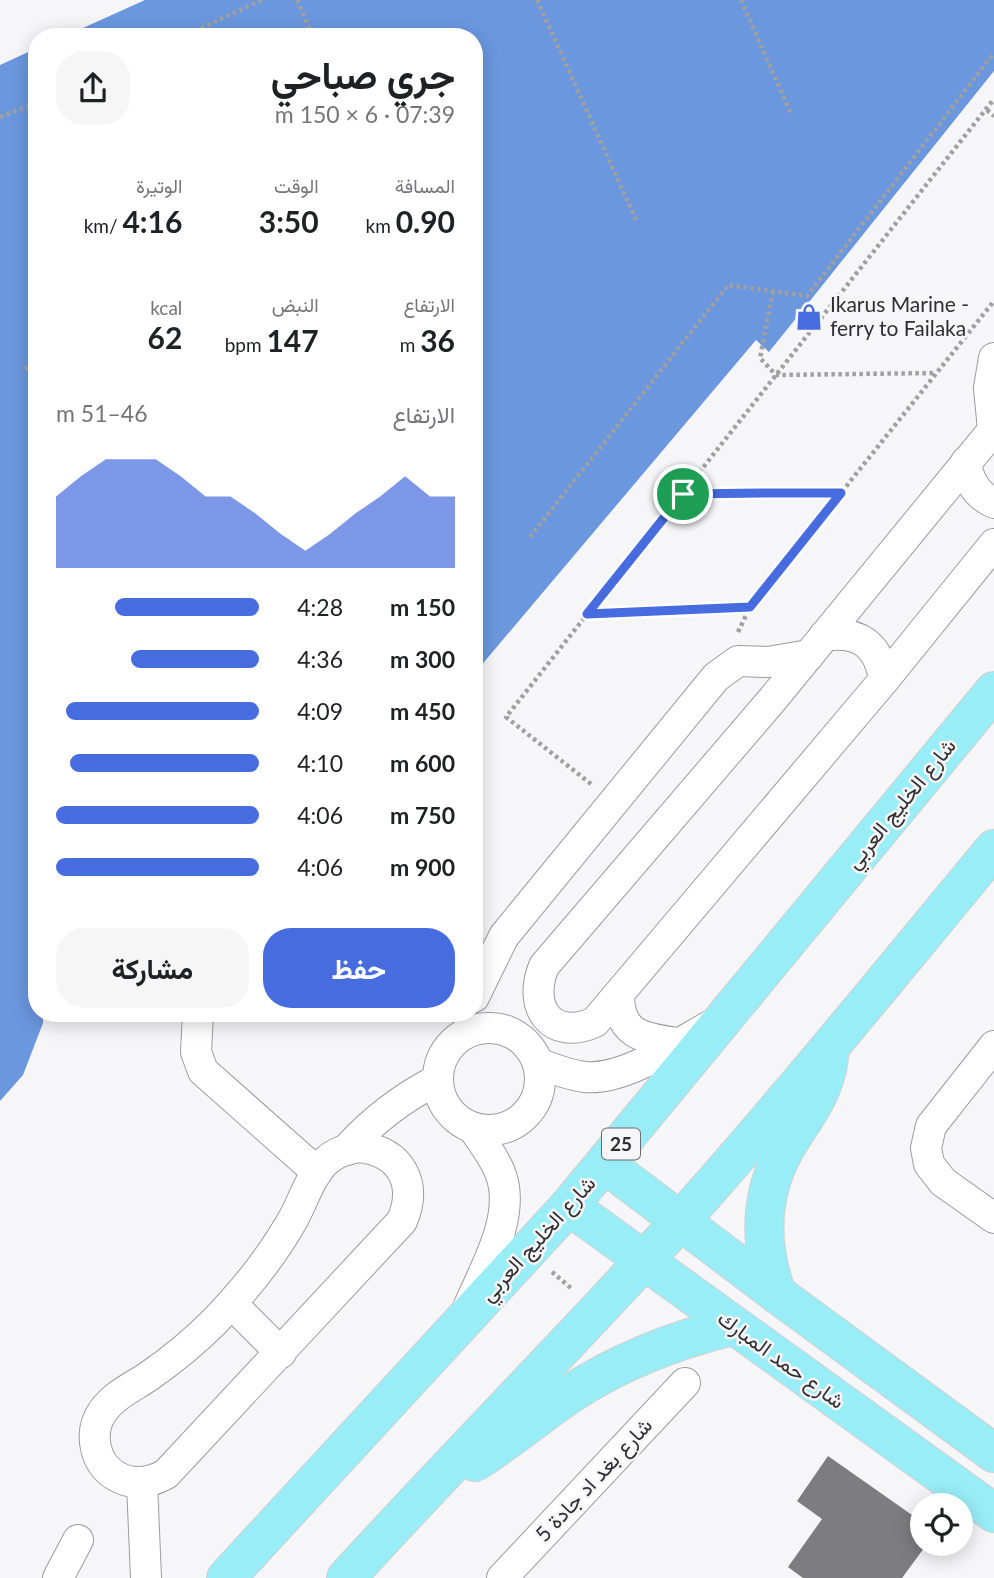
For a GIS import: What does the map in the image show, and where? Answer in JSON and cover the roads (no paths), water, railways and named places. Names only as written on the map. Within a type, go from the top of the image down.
[{"type":"main road","name":"شارع الخليج العربي","points":[[226,1578],[569,1206],[994,691]]},
{"type":"main road","points":[[346,1578],[680,1220],[994,849]]},
{"type":"main road","points":[[778,1294],[770,1274],[764,1210],[769,1188],[786,1147],[818,1098],[830,1045]]},
{"type":"main road","points":[[605,1164],[994,1453]]},
{"type":"main road","name":"شارع حمد المبارك","points":[[569,1206],[994,1513]]},
{"type":"main road","points":[[432,1483],[470,1465],[505,1443],[571,1393],[606,1373],[658,1348],[732,1325]]},
{"type":"street","points":[[994,358],[989,388],[993,429],[817,645],[550,958],[539,978],[537,992],[545,1015],[556,1025],[576,1028],[595,1022],[884,680],[994,544]]},
{"type":"street","points":[[966,462],[972,485],[994,503]]},
{"type":"street","points":[[483,979],[504,936],[716,677],[738,661],[768,662],[817,645],[838,634],[853,636],[866,643],[876,653],[884,680]]},
{"type":"street","points":[[619,995],[620,1015],[635,1034],[677,1043]]},
{"type":"street","points":[[538,1063],[570,1075],[600,1077],[619,1074],[727,1016]]},
{"type":"street","points":[[198,1022],[196,1052],[203,1071],[317,1172]]},
{"type":"street","points":[[447,1049],[473,1030],[489,1028],[505,1031],[519,1038],[531,1049],[538,1063],[541,1079],[531,1110],[519,1121],[505,1128],[489,1131],[458,1121],[447,1110],[440,1096],[440,1063],[447,1049],[461,1022]]},
{"type":"street","points":[[994,1046],[931,1126],[926,1148],[929,1164],[943,1182],[994,1218]]},
{"type":"street","points":[[347,1149],[366,1127],[388,1109],[438,1080]]},
{"type":"street","points":[[461,1324],[505,1213],[506,1197],[502,1176],[495,1161],[473,1128]]},
{"type":"street","points":[[347,1149],[372,1149],[395,1161],[408,1184],[407,1210],[402,1222],[166,1474],[155,1481],[142,1483],[117,1477],[99,1459],[95,1447],[97,1421],[103,1410],[120,1394],[179,1353],[232,1304],[280,1242],[317,1172],[335,1154],[347,1149]]},
{"type":"street","points":[[232,1304],[281,1353]]},
{"type":"street","name":"شارع بغد اد جادة 5","points":[[502,1578],[685,1383]]},
{"type":"street","points":[[142,1483],[146,1578]]},
{"type":"street","points":[[58,1578],[78,1540]]},
{"type":"water","points":[[145,0],[994,0],[994,71],[769,352],[756,340],[483,663],[483,28],[83,28]]},
{"type":"water","points":[[28,52],[28,1022],[43,1023],[23,1075],[0,1101],[0,65]]},
{"type":"place","name":"Ikarus Marine - ferry to Failaka","points":[[809,317]]}]
